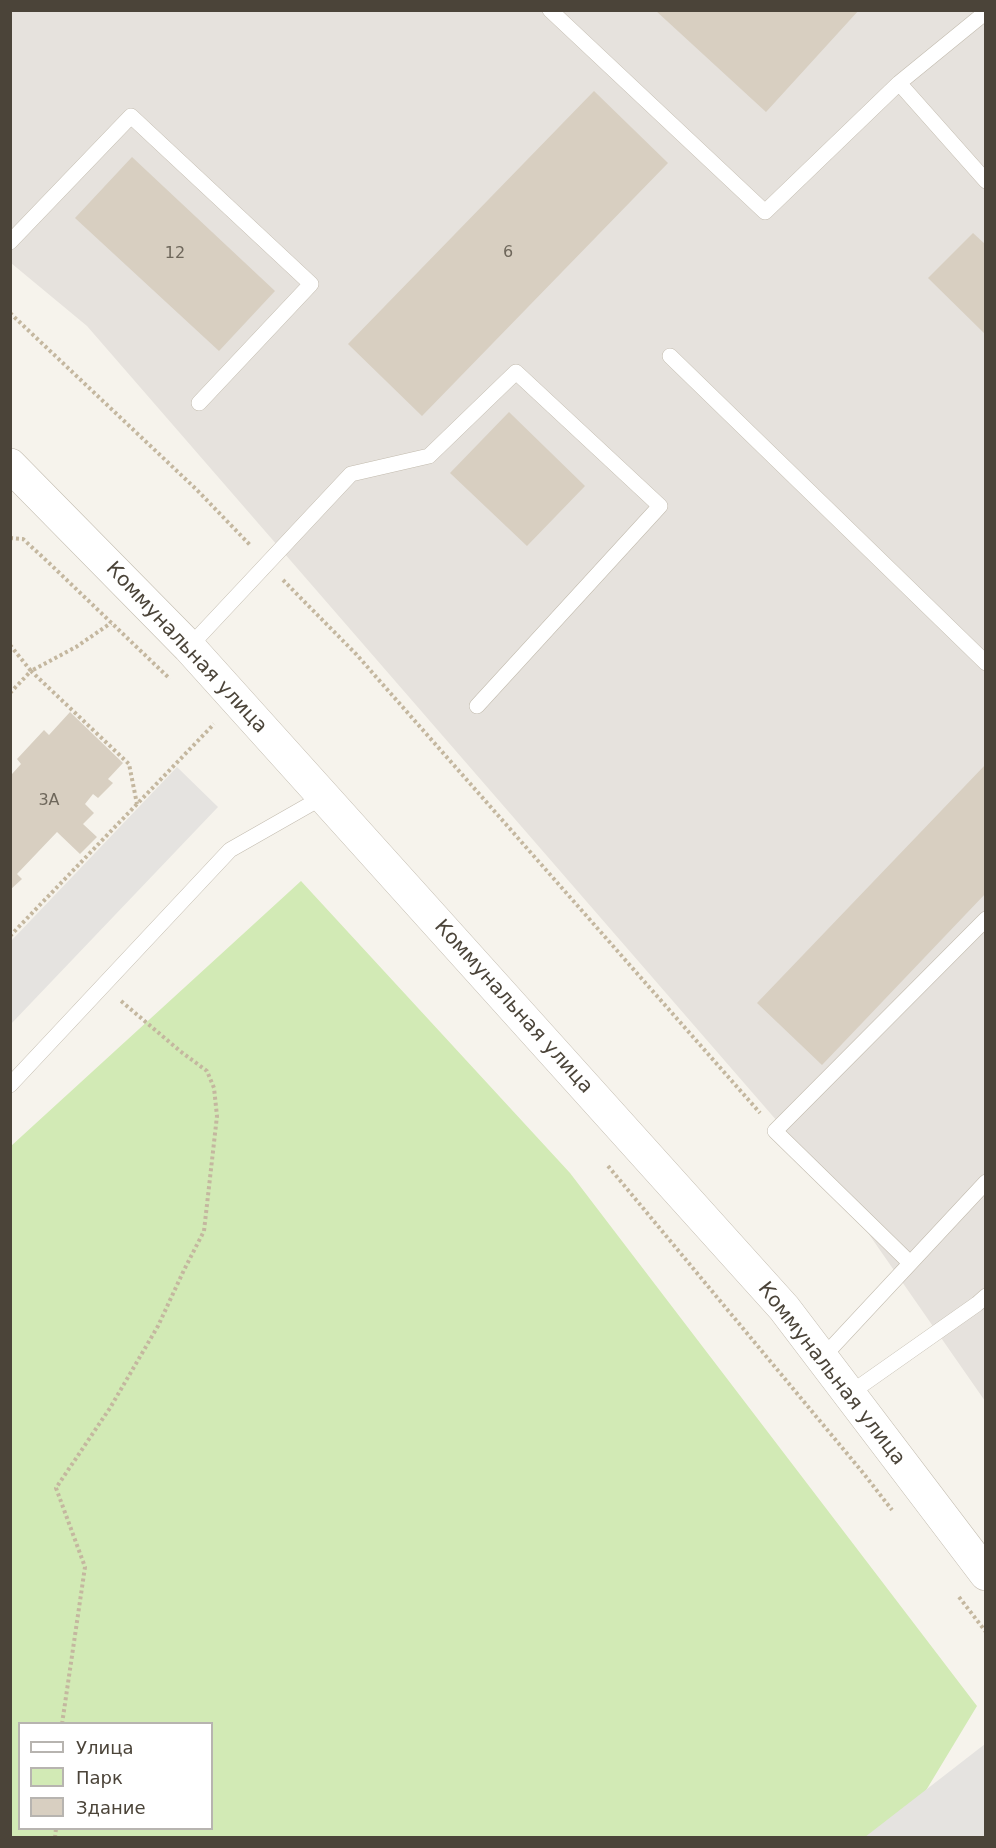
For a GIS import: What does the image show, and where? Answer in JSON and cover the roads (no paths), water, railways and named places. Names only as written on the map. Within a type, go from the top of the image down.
[{"type":"street","name":"Коммунальная улица","points":[[10,465],[189,647],[784,1308],[983,1565]]},
{"type":"lane","points":[[550,10],[765,212],[899,82],[986,12]]},
{"type":"lane","points":[[899,82],[986,181]]},
{"type":"lane","points":[[10,242],[131,116],[311,284],[199,403]]},
{"type":"lane","points":[[670,356],[986,663]]},
{"type":"lane","points":[[189,647],[351,474],[429,456],[516,372],[660,506],[477,706]]},
{"type":"lane","points":[[10,1085],[230,850],[323,797]]},
{"type":"lane","points":[[910,1263],[776,1131],[986,919]]},
{"type":"lane","points":[[822,1358],[986,1182]]},
{"type":"lane","points":[[849,1394],[986,1296]]}]
